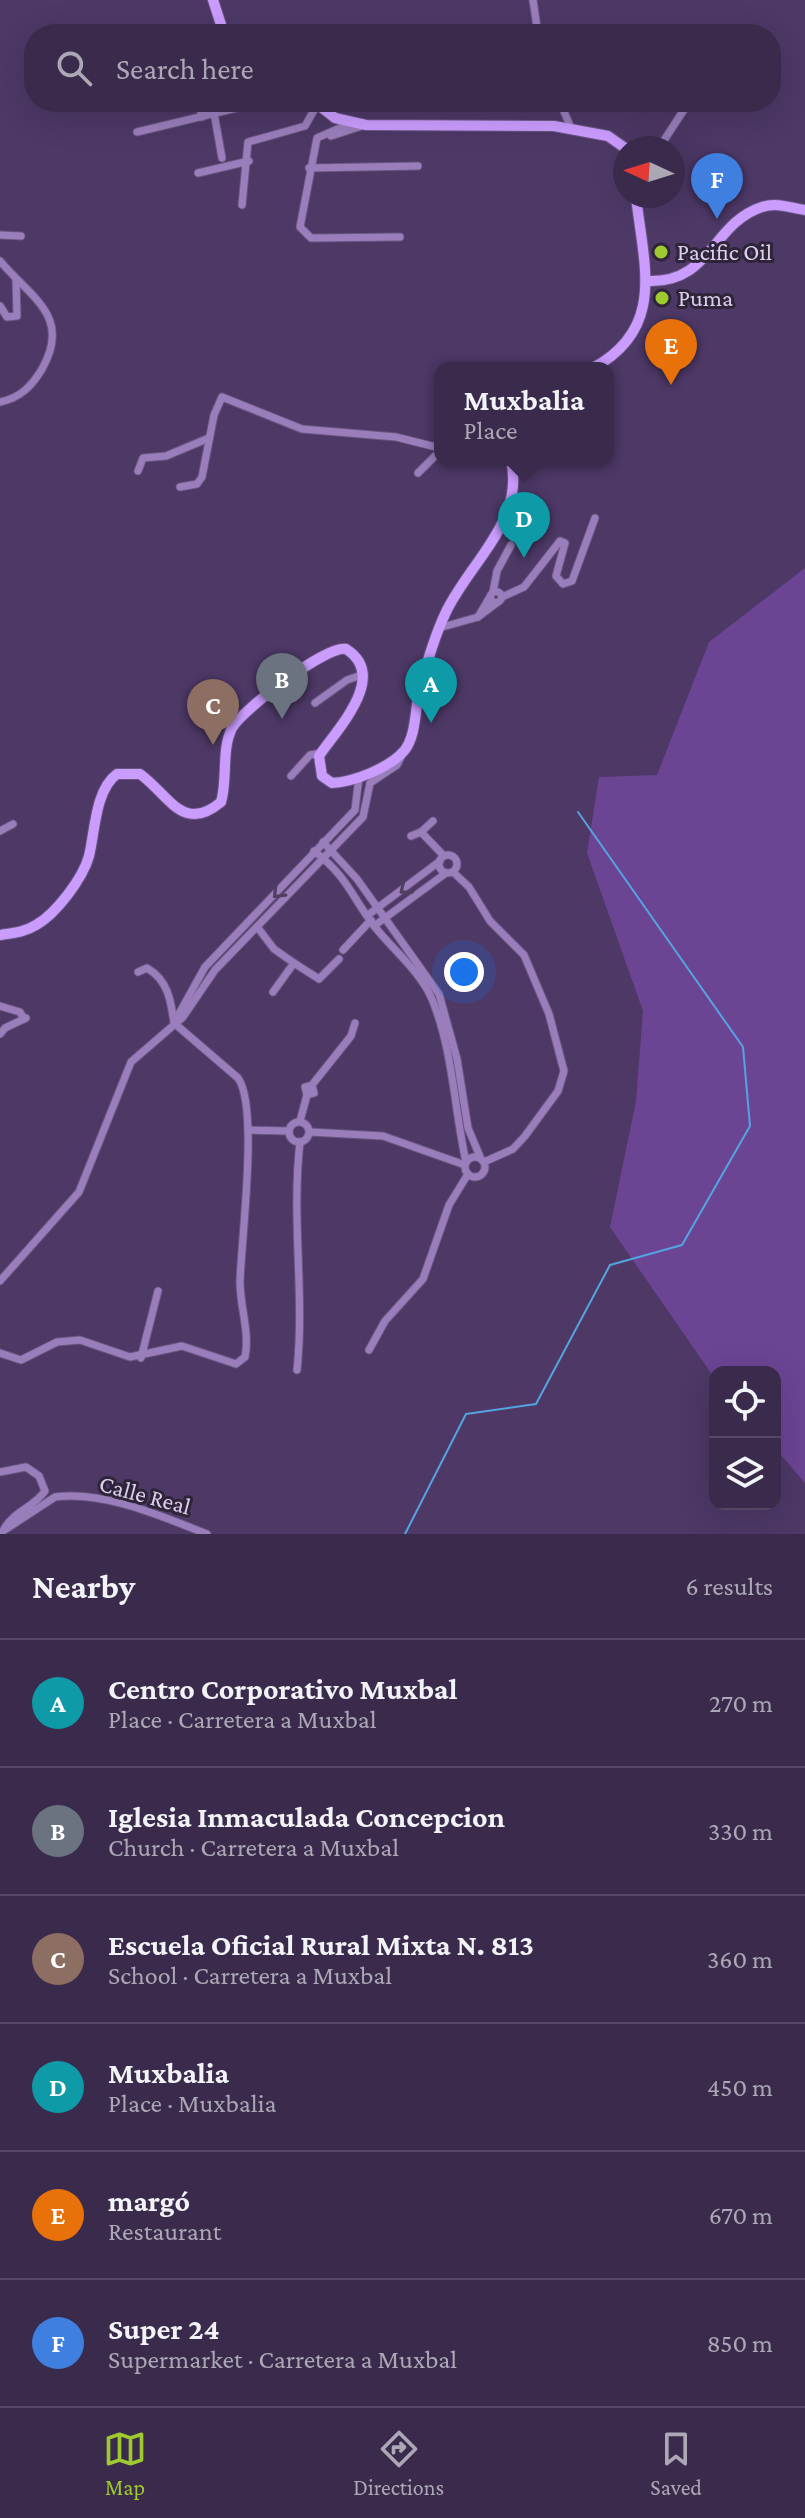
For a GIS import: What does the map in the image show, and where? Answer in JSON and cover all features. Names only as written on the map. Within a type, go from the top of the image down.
[{"type":"main road","points":[[213,0],[221,24]]},
{"type":"main road","points":[[327,112],[335,118],[366,125],[478,123],[571,128],[613,140]]},
{"type":"main road","points":[[647,281],[673,280],[693,269],[744,216],[772,205],[805,210]]},
{"type":"main road","points":[[601,362],[636,329],[642,314],[647,267],[638,208]]},
{"type":"main road","points":[[647,267],[673,280]]},
{"type":"main road","points":[[0,935],[22,931],[40,923],[84,870],[111,779],[123,772],[135,772],[184,813],[206,813],[221,802],[229,736],[243,713],[333,649],[351,652],[364,674],[359,697],[321,753],[319,764],[327,780],[340,783],[359,777],[404,751],[439,628],[462,585],[495,537],[511,504],[512,466]]},
{"type":"street","points":[[533,0],[537,24]]},
{"type":"street","points":[[201,112],[202,117]]},
{"type":"street","points":[[137,132],[218,112]]},
{"type":"street","points":[[242,205],[250,141],[305,126],[312,112]]},
{"type":"street","points":[[564,112],[571,128]]},
{"type":"street","points":[[667,136],[682,112]]},
{"type":"street","points":[[214,113],[222,158]]},
{"type":"street","points":[[353,123],[323,134],[315,144],[299,219],[304,234],[311,238],[400,237]]},
{"type":"street","points":[[315,144],[366,125]]},
{"type":"street","points":[[198,173],[249,161]]},
{"type":"street","points":[[309,168],[418,166]]},
{"type":"street","points":[[0,235],[21,236]]},
{"type":"street","points":[[0,261],[47,311],[54,328],[53,344],[28,389],[0,402]]},
{"type":"street","points":[[0,306],[7,317],[17,316],[16,279]]},
{"type":"street","points":[[180,487],[200,481],[217,403],[222,397],[302,429],[396,437],[434,448]]},
{"type":"street","points":[[138,471],[143,458],[166,456],[209,438]]},
{"type":"street","points":[[418,473],[434,456]]},
{"type":"street","points":[[439,628],[478,617],[524,587],[560,541],[565,543],[556,576],[563,584],[572,581],[595,518]]},
{"type":"street","points":[[478,617],[492,593],[497,571],[511,545]]},
{"type":"street","points":[[492,593],[499,592],[500,600]]},
{"type":"street","points":[[315,703],[347,680],[364,674]]},
{"type":"street","points":[[0,1281],[79,1192],[131,1062],[189,1010],[215,970],[363,817],[370,783],[397,765],[404,751]]},
{"type":"street","points":[[291,776],[310,755],[321,753]]},
{"type":"street","points":[[174,1023],[205,967],[355,810],[359,777]]},
{"type":"street","points":[[411,836],[433,821]]},
{"type":"street","points":[[0,831],[13,824]]},
{"type":"street","points":[[421,832],[442,859]]},
{"type":"street","points":[[323,842],[379,909],[439,994],[457,1059],[468,1128],[482,1160],[482,1175],[468,1174]]},
{"type":"street","points":[[314,851],[350,884],[371,920],[409,964],[431,998],[449,1060],[468,1174],[449,1205],[423,1279],[385,1321],[369,1350]]},
{"type":"street","points":[[343,950],[379,909],[442,859],[455,858],[457,867],[386,919],[371,920]]},
{"type":"street","points":[[442,859],[440,867],[469,887],[490,921],[524,955],[549,1014],[564,1071],[558,1091],[513,1149],[482,1160],[475,1157],[466,1163]]},
{"type":"street","points":[[258,928],[274,949],[319,979],[339,959]]},
{"type":"street","points":[[273,992],[294,963]]},
{"type":"street","points":[[0,1353],[21,1360],[57,1342],[80,1340],[130,1357],[141,1358],[182,1346],[236,1364],[245,1357],[247,1340],[240,1287],[248,1130],[242,1083],[174,1023],[171,1000],[161,978],[147,968],[138,972]]},
{"type":"street","points":[[0,1006],[20,1012],[25,1018],[0,1034]]},
{"type":"street","points":[[300,1121],[307,1095],[304,1088],[312,1085],[351,1036],[355,1023]]},
{"type":"street","points":[[300,1121],[308,1126],[310,1132]]},
{"type":"street","points":[[289,1131],[294,1123],[300,1121]]},
{"type":"street","points":[[248,1130],[289,1131]]},
{"type":"street","points":[[289,1131],[292,1139],[300,1142]]},
{"type":"street","points":[[297,1370],[302,1301],[295,1208],[300,1142],[310,1132],[383,1136],[466,1163]]},
{"type":"street","points":[[141,1358],[158,1291]]},
{"type":"street","points":[[0,1472],[26,1467],[39,1476],[45,1491],[33,1505],[15,1514],[2,1532]]},
{"type":"street","name":"Calle Real","points":[[2,1532],[55,1497],[71,1497],[130,1506],[207,1534]]},
{"type":"shaded area","points":[[805,568],[805,1483],[781,1455],[781,1366],[709,1366],[709,1370],[610,1227],[636,1101],[643,1011],[587,853],[599,777],[657,775],[709,642]]},
{"type":"waterway","points":[[405,1534],[466,1414],[536,1404],[610,1265],[682,1245],[750,1126],[743,1047],[578,812]]},
{"type":"place","name":"Super 24","points":[[717,219]]},
{"type":"place","name":"Pacific Oil","points":[[661,252]]},
{"type":"place","name":"Puma","points":[[662,298]]},
{"type":"place","name":"margó","points":[[671,385]]},
{"type":"place","name":"Muxbalia","points":[[524,558]]},
{"type":"place","name":"Iglesia Inmaculada Concepcion","points":[[282,719]]},
{"type":"place","name":"Centro Corporativo Muxbal","points":[[431,723]]},
{"type":"place","name":"Escuela Oficial Rural Mixta N. 813","points":[[213,745]]}]
